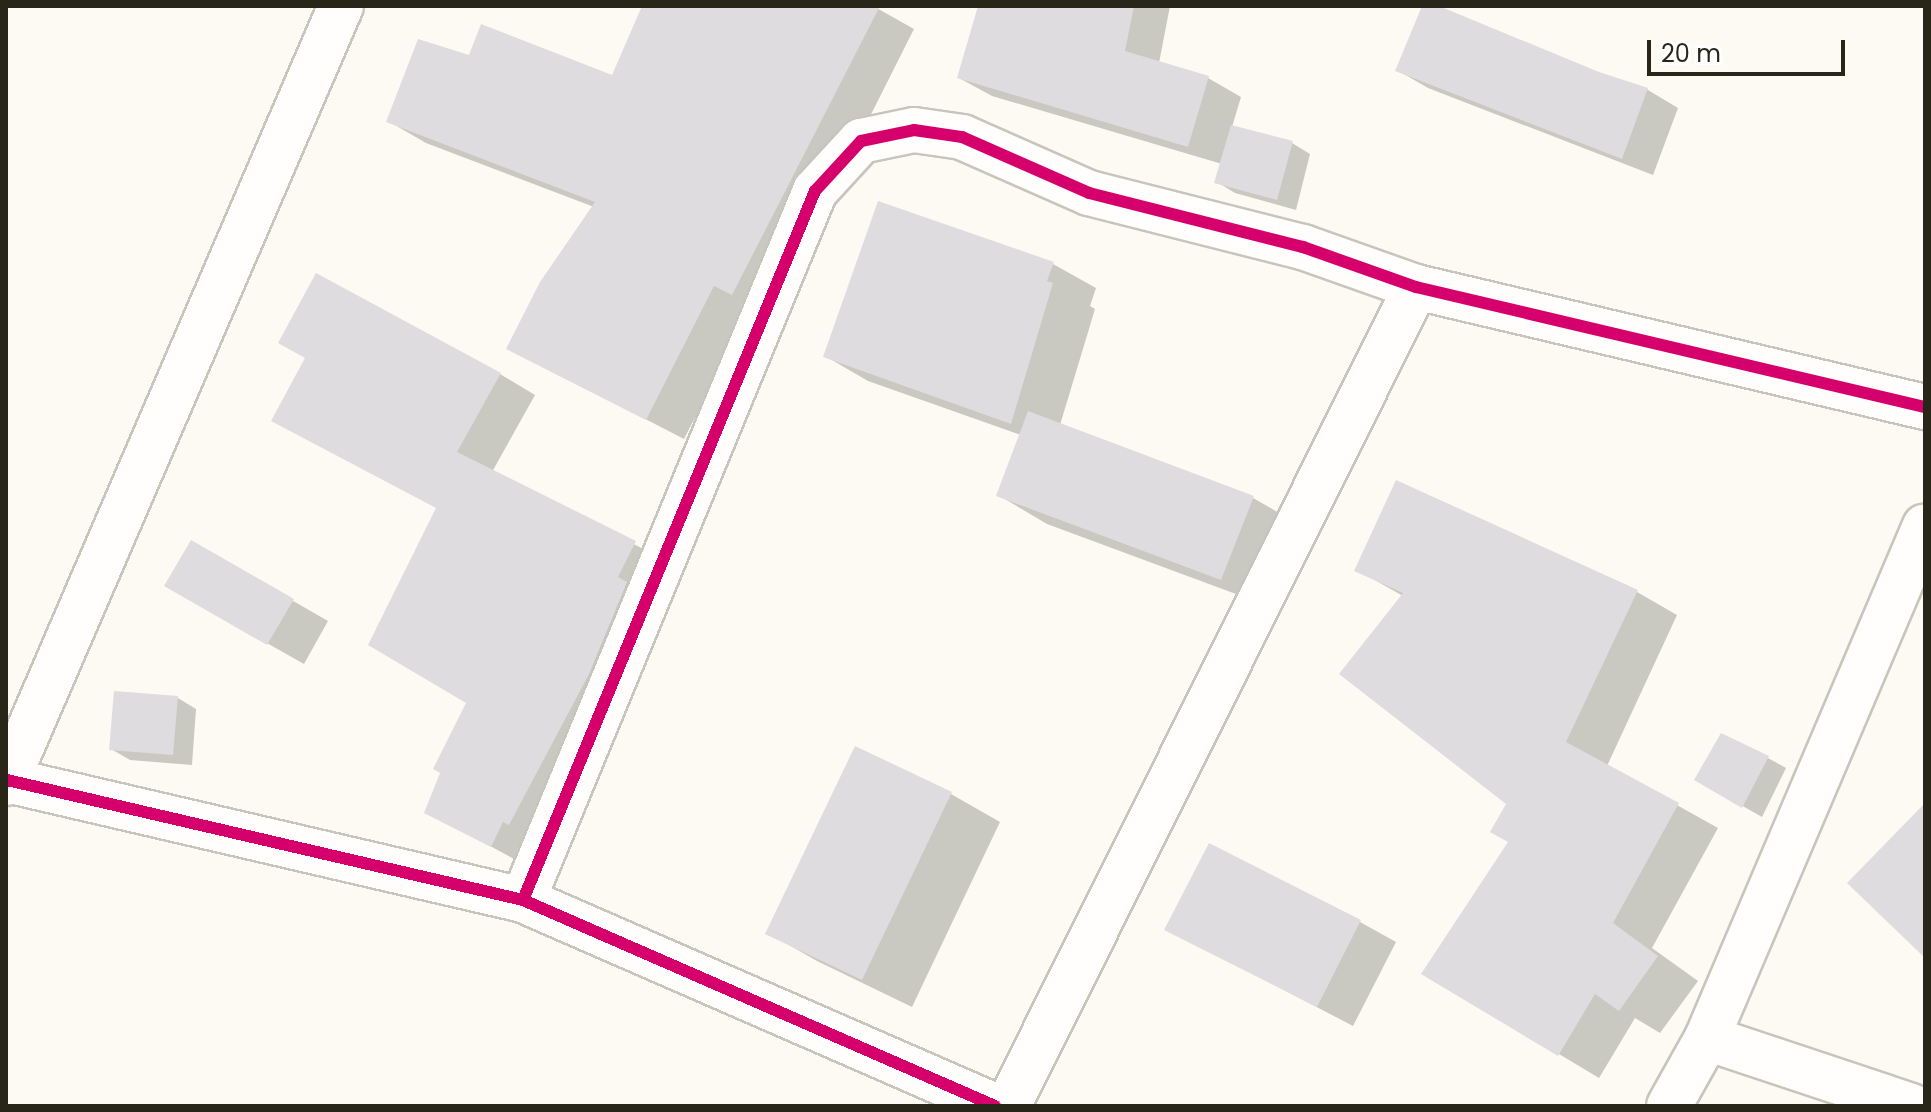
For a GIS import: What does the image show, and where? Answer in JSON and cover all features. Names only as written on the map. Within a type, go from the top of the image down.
[{"type":"street","points":[[341,6],[7,782],[523,900],[995,1106]]},
{"type":"street","points":[[523,900],[815,191],[861,141],[914,130],[962,137],[1089,193],[1303,247],[1416,287],[1925,407]]},
{"type":"street","points":[[1008,1106],[1416,287]]},
{"type":"street","points":[[1669,1106],[1707,1038],[1925,526]]},
{"type":"street","points":[[1707,1038],[1911,1106]]},
{"type":"building","points":[[642,6],[880,6],[732,295],[714,286],[646,420],[506,349],[540,282],[595,202],[386,122],[418,39],[469,55],[481,24],[612,75]]},
{"type":"building","points":[[978,6],[1134,6],[1125,51],[1209,76],[1188,147],[957,78]]},
{"type":"building","points":[[1422,6],[1439,6],[1599,72],[1648,88],[1622,159],[1395,71]]},
{"type":"building","points":[[1231,125],[1293,141],[1277,200],[1214,183]]},
{"type":"building","points":[[878,201],[1054,262],[1047,281],[1053,283],[1011,424],[823,357]]},
{"type":"building","points":[[316,273],[501,373],[457,452],[636,541],[618,577],[627,582],[589,674],[509,825],[503,822],[491,847],[424,813],[440,773],[433,769],[466,703],[368,645],[436,508],[271,421],[305,358],[278,343]]},
{"type":"building","points":[[1028,411],[1254,496],[1221,580],[996,496]]},
{"type":"building","points":[[1396,480],[1638,590],[1566,742],[1679,803],[1613,923],[1658,956],[1619,1011],[1595,994],[1558,1056],[1421,974],[1508,842],[1490,832],[1506,804],[1339,674],[1403,593],[1354,571]]},
{"type":"building","points":[[191,540],[294,599],[267,645],[164,586]]},
{"type":"building","points":[[114,691],[178,696],[173,755],[109,750]]},
{"type":"building","points":[[1721,733],[1769,756],[1742,808],[1694,780]]},
{"type":"building","points":[[855,746],[952,792],[862,980],[765,934]]},
{"type":"building","points":[[1925,803],[1925,958],[1847,883]]},
{"type":"building","points":[[1209,843],[1361,920],[1317,1007],[1164,930]]},
{"type":"cycle path","points":[[523,900],[815,191],[861,141],[914,130],[962,137],[1089,193],[1303,247],[1416,287],[1925,407]]},
{"type":"cycle path","points":[[7,780],[523,900],[995,1106]]}]
